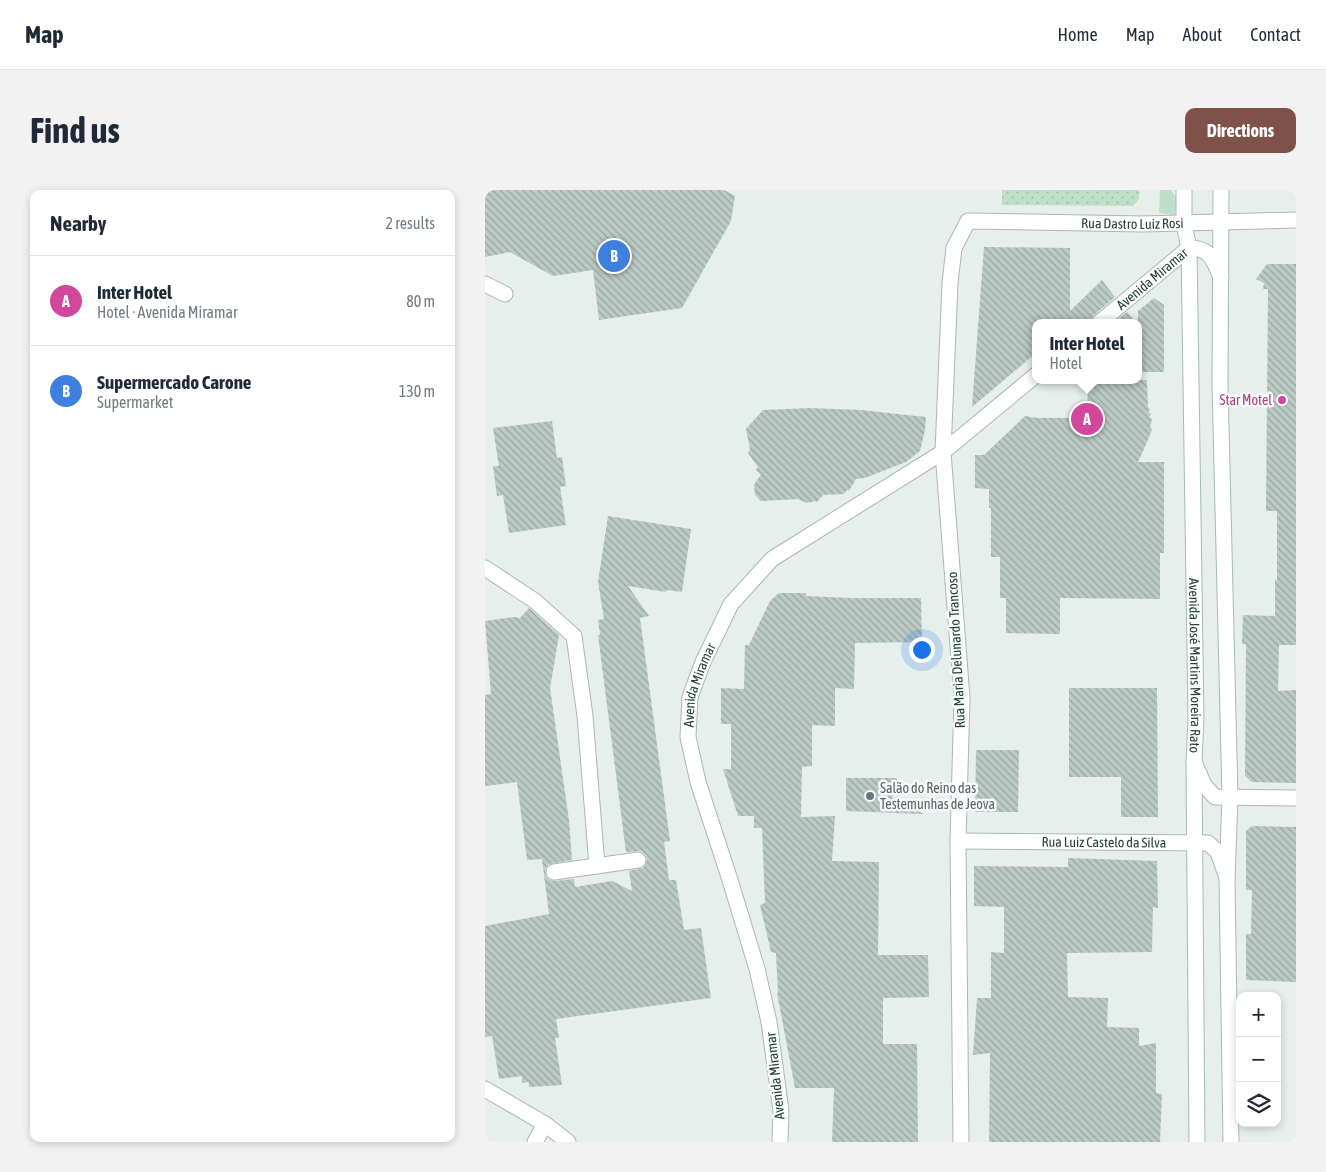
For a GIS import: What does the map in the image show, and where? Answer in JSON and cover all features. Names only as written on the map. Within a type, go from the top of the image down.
[{"type":"street","name":"Avenida José Martins Moreira Rato","points":[[1184,190],[1185,224],[1189,248],[1196,719],[1194,762],[1197,1142]]},
{"type":"street","points":[[1221,190],[1220,385],[1230,796],[1227,880],[1231,1142]]},
{"type":"street","name":"Rua Dastro Luiz Rosi","points":[[968,221],[1185,224],[1221,221],[1296,220]]},
{"type":"street","name":"Rua Maria Delunardo Trancoso","points":[[961,1142],[958,841],[962,698],[943,452],[950,283],[954,248],[968,221]]},
{"type":"street","name":"Avenida Miramar","points":[[1104,319],[1189,248],[1200,248],[1212,257],[1221,278]]},
{"type":"street","points":[[485,284],[505,294]]},
{"type":"street","name":"Avenida Miramar","points":[[780,1142],[781,1111],[769,1022],[757,969],[697,782],[688,737],[690,697],[703,662],[731,604],[772,559],[943,452],[1032,378]]},
{"type":"street","points":[[485,568],[535,601],[574,636],[585,716],[597,866]]},
{"type":"street","points":[[1194,762],[1204,785],[1215,797],[1296,798]]},
{"type":"street","name":"Rua Luiz Castelo da Silva","points":[[958,841],[1208,843],[1218,852],[1227,880]]},
{"type":"street","points":[[554,872],[638,860]]},
{"type":"street","points":[[485,1089],[545,1124],[568,1142]]},
{"type":"street","points":[[535,1142],[545,1124]]},
{"type":"green space","points":[[1002,190],[1139,190],[1139,199],[1133,206],[1002,205]]},
{"type":"green space","points":[[1160,190],[1171,190],[1177,199],[1175,215],[1159,213]]},
{"type":"building","points":[[485,190],[724,190],[735,196],[731,221],[682,308],[599,320],[593,270],[553,276],[510,252],[485,257]]},
{"type":"building","points":[[984,247],[1070,248],[1070,311],[1102,280],[1115,297],[1092,319],[1032,319],[1032,356],[972,407]]},
{"type":"building","points":[[1267,264],[1296,264],[1296,645],[1279,645],[1278,691],[1296,690],[1296,783],[1252,782],[1245,776],[1246,644],[1242,644],[1243,615],[1275,616],[1275,580],[1277,580],[1277,511],[1266,511],[1268,289],[1263,289],[1264,283],[1256,279]]},
{"type":"building","points":[[1154,298],[1164,305],[1164,372],[1142,372],[1142,319],[1138,319],[1138,311]]},
{"type":"building","points":[[1127,312],[1133,319],[1119,319]]},
{"type":"building","points":[[1142,380],[1147,380],[1148,408],[1150,409],[1148,412],[1151,414],[1149,417],[1152,419],[1150,428],[1152,429],[1138,462],[1164,462],[1164,553],[1160,553],[1160,599],[1060,598],[1060,634],[1006,633],[1006,598],[1000,598],[1000,557],[991,557],[989,489],[975,488],[975,455],[984,455],[1025,416],[1037,418],[1087,418],[1088,384],[1142,384]]},
{"type":"building","points":[[809,408],[860,410],[926,417],[920,451],[906,462],[865,478],[856,479],[849,491],[847,490],[844,494],[823,495],[817,502],[807,503],[798,499],[760,501],[755,494],[754,485],[761,474],[756,470],[758,467],[748,453],[750,449],[746,429],[763,410]]},
{"type":"building","points":[[552,421],[557,458],[562,457],[566,486],[560,487],[566,525],[509,533],[503,495],[497,496],[493,466],[499,466],[493,428]]},
{"type":"building","points":[[608,516],[691,529],[682,592],[666,590],[666,592],[628,586],[649,616],[640,618],[670,841],[664,842],[669,880],[676,880],[684,930],[701,928],[711,998],[556,1019],[559,1038],[555,1038],[562,1085],[529,1087],[529,1082],[522,1083],[522,1076],[499,1079],[492,1036],[485,1037],[485,926],[549,914],[542,859],[527,860],[517,782],[485,786],[485,695],[491,694],[485,621],[514,617],[520,618],[529,608],[559,635],[550,688],[569,820],[572,860],[549,864],[545,869],[546,877],[555,881],[574,879],[575,887],[612,881],[632,891],[629,871],[643,868],[647,859],[646,855],[641,851],[626,852],[598,635],[600,635],[598,620],[604,619],[598,582]]},
{"type":"building","points":[[779,593],[806,593],[806,596],[852,598],[921,598],[922,642],[855,643],[854,689],[835,688],[835,726],[812,725],[812,766],[802,767],[801,817],[835,816],[832,861],[879,862],[878,955],[928,955],[929,997],[883,998],[883,1044],[917,1044],[918,1142],[832,1142],[834,1088],[795,1088],[777,993],[776,953],[771,952],[760,905],[765,903],[762,828],[754,828],[754,816],[738,816],[723,769],[731,769],[731,724],[721,724],[721,688],[744,689],[745,645],[749,645],[770,601]]},
{"type":"building","points":[[1069,688],[1157,688],[1158,817],[1121,817],[1121,777],[1069,777]]},
{"type":"building","points":[[976,750],[1019,750],[1018,812],[975,812]]},
{"type":"building","name":"Salão do Reino das Testemunhas de Jeova","points":[[846,778],[897,778],[896,783],[898,784],[892,798],[924,814],[846,811]]},
{"type":"building","points":[[1252,826],[1296,827],[1296,982],[1246,980],[1246,934],[1251,934],[1252,890],[1246,890],[1246,831]]},
{"type":"building","points":[[1068,858],[1157,861],[1158,908],[1153,907],[1152,952],[1067,953],[1068,997],[1108,998],[1107,1027],[1139,1028],[1139,1046],[1156,1043],[1156,1093],[1162,1094],[1160,1142],[989,1142],[990,1053],[973,1055],[977,998],[991,998],[991,952],[1004,953],[1004,907],[974,906],[974,866],[1068,867]]},
{"type":"place","name":"Supermercado Carone","points":[[614,256]]},
{"type":"place","name":"Star Motel","points":[[1282,400]]},
{"type":"place","name":"Inter Hotel","points":[[1087,419]]},
{"type":"place","name":"Salão do Reino das Testemunhas de Jeova","points":[[870,796]]}]
